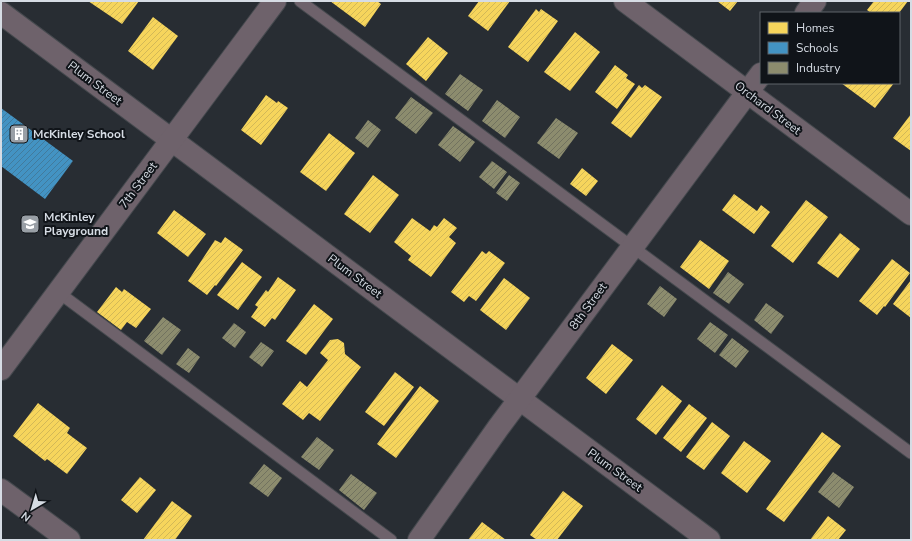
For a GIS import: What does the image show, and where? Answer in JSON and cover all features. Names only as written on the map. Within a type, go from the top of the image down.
[{"type":"street","name":"7th Street","points":[[1,369],[275,1]]},
{"type":"street","name":"Orchard Street","points":[[625,1],[911,214]]},
{"type":"street","points":[[807,12],[815,1]]},
{"type":"street","name":"Plum Street","points":[[1,13],[709,540]]},
{"type":"street","name":"8th Street","points":[[419,540],[632,246],[760,75]]},
{"type":"street","points":[[1,490],[68,540]]},
{"type":"lane","points":[[300,1],[911,453]]},
{"type":"lane","points":[[58,292],[391,540]]},
{"type":"building: Homes","points":[[88,1],[139,1],[122,24]]},
{"type":"building: Homes","points":[[330,1],[377,1],[381,4],[365,27]]},
{"type":"building: Homes","points":[[479,1],[510,1],[488,31],[468,16]]},
{"type":"building: Homes","points":[[717,1],[738,1],[730,11]]},
{"type":"building: Homes","points":[[874,1],[908,1],[900,12],[870,12],[867,10]]},
{"type":"building: Homes","points":[[536,9],[539,12],[541,9],[558,21],[528,62],[508,47]]},
{"type":"building: Homes","points":[[153,17],[178,36],[153,70],[128,51]]},
{"type":"building: Homes","points":[[575,32],[600,52],[570,91],[544,72]]},
{"type":"building: Homes","points":[[428,37],[448,53],[426,81],[406,64]]},
{"type":"building: Homes","points":[[615,65],[628,75],[626,78],[635,84],[617,109],[595,92]]},
{"type":"building: Homes","points":[[842,84],[893,84],[875,108]]},
{"type":"building: Homes","points":[[639,85],[642,88],[645,85],[662,97],[631,138],[611,123]]},
{"type":"building: Homes","points":[[266,95],[277,103],[278,101],[288,108],[261,145],[241,130]]},
{"type":"building: Homes","points":[[911,114],[911,151],[893,138]]},
{"type":"building: Homes","points":[[329,133],[355,153],[326,191],[300,172]]},
{"type":"building: Homes","points":[[582,168],[598,181],[586,196],[570,184]]},
{"type":"building: Homes","points":[[373,175],[399,195],[370,233],[344,214]]},
{"type":"building: Homes","points":[[734,194],[757,211],[761,205],[770,212],[754,234],[722,210]]},
{"type":"building: Homes","points":[[806,200],[828,217],[793,263],[771,246]]},
{"type":"building: Homes","points":[[174,210],[206,234],[188,257],[157,233]]},
{"type":"building: Homes","points":[[412,218],[430,231],[434,225],[437,227],[444,218],[457,228],[449,237],[456,243],[431,277],[408,260],[411,256],[394,242]]},
{"type":"building: Homes","points":[[840,233],[860,249],[838,278],[817,263]]},
{"type":"building: Homes","points":[[225,237],[243,250],[216,286],[215,285],[207,295],[188,281],[215,240],[221,243]]},
{"type":"building: Homes","points":[[700,240],[729,261],[709,289],[680,267]]},
{"type":"building: Homes","points":[[482,251],[486,254],[489,251],[505,263],[476,301],[469,296],[464,302],[451,292]]},
{"type":"building: Homes","points":[[892,259],[910,273],[885,307],[884,306],[877,315],[859,301]]},
{"type":"building: Homes","points":[[242,262],[262,277],[238,310],[217,295]]},
{"type":"building: Homes","points":[[278,277],[296,290],[275,320],[272,318],[265,327],[251,317],[258,307],[255,305],[266,290],[268,292]]},
{"type":"building: Homes","points":[[504,278],[530,298],[506,330],[480,310]]},
{"type":"building: Homes","points":[[911,280],[911,318],[893,304]]},
{"type":"building: Homes","points":[[116,287],[122,292],[124,289],[151,309],[136,328],[127,322],[121,330],[97,312]]},
{"type":"building: Homes","points":[[314,304],[333,319],[306,355],[286,341]]},
{"type":"building: Homes","points":[[338,339],[344,343],[345,354],[361,367],[320,421],[309,413],[303,420],[282,404],[300,381],[307,387],[328,360],[320,353],[330,340]]},
{"type":"building: Homes","points":[[612,344],[633,360],[606,394],[586,378]]},
{"type":"building: Homes","points":[[395,372],[414,387],[384,426],[365,412]]},
{"type":"building: Homes","points":[[662,385],[682,401],[656,435],[636,419]]},
{"type":"building: Homes","points":[[420,386],[439,401],[396,458],[377,444]]},
{"type":"building: Homes","points":[[38,403],[70,428],[67,433],[87,448],[67,474],[47,459],[45,461],[13,436]]},
{"type":"building: Homes","points":[[689,404],[707,418],[681,452],[663,438]]},
{"type":"building: Homes","points":[[712,422],[730,436],[704,470],[686,457]]},
{"type":"building: Homes","points":[[822,432],[841,446],[784,522],[766,509]]},
{"type":"building: Homes","points":[[744,441],[771,461],[747,493],[721,473]]},
{"type":"building: Homes","points":[[140,477],[156,490],[137,513],[121,500]]},
{"type":"building: Homes","points":[[563,491],[583,506],[557,540],[537,540],[530,535]]},
{"type":"building: Homes","points":[[172,501],[192,516],[175,540],[143,540]]},
{"type":"building: Homes","points":[[828,516],[846,530],[838,540],[810,540]]},
{"type":"building: Homes","points":[[482,522],[506,540],[468,540]]},
{"type":"building: Schools","name":"McKinley School","points":[[1,108],[73,161],[45,199],[1,166]]},
{"type":"building: Industry","points":[[460,74],[483,90],[468,111],[445,94]]},
{"type":"building: Industry","points":[[411,97],[433,113],[416,134],[395,118]]},
{"type":"building: Industry","points":[[497,100],[520,117],[505,138],[482,121]]},
{"type":"building: Industry","points":[[556,118],[578,133],[559,159],[537,143]]},
{"type":"building: Industry","points":[[368,120],[381,130],[368,148],[355,138]]},
{"type":"building: Industry","points":[[453,126],[475,142],[460,162],[438,145]]},
{"type":"building: Industry","points":[[492,161],[507,172],[494,189],[479,177]]},
{"type":"building: Industry","points":[[509,175],[520,183],[507,201],[496,193]]},
{"type":"building: Industry","points":[[728,272],[744,284],[729,304],[713,293]]},
{"type":"building: Industry","points":[[660,286],[677,299],[664,317],[647,304]]},
{"type":"building: Industry","points":[[766,303],[784,316],[771,334],[754,320]]},
{"type":"building: Industry","points":[[163,317],[181,330],[162,355],[144,341]]},
{"type":"building: Industry","points":[[710,322],[728,335],[715,353],[697,339]]},
{"type":"building: Industry","points":[[234,323],[246,332],[235,348],[222,338]]},
{"type":"building: Industry","points":[[732,338],[749,351],[736,368],[719,355]]},
{"type":"building: Industry","points":[[261,342],[274,351],[262,367],[249,357]]},
{"type":"building: Industry","points":[[188,348],[200,357],[189,373],[176,364]]},
{"type":"building: Industry","points":[[317,437],[334,450],[319,470],[301,457]]},
{"type":"building: Industry","points":[[264,464],[282,478],[268,497],[249,483]]},
{"type":"building: Industry","points":[[833,472],[854,487],[839,508],[818,492]]},
{"type":"building: Industry","points":[[351,474],[377,493],[364,510],[339,490]]},
{"type":"place","name":"McKinley School","points":[[19,134]]},
{"type":"place","name":"McKinley Playground","points":[[30,224]]}]
